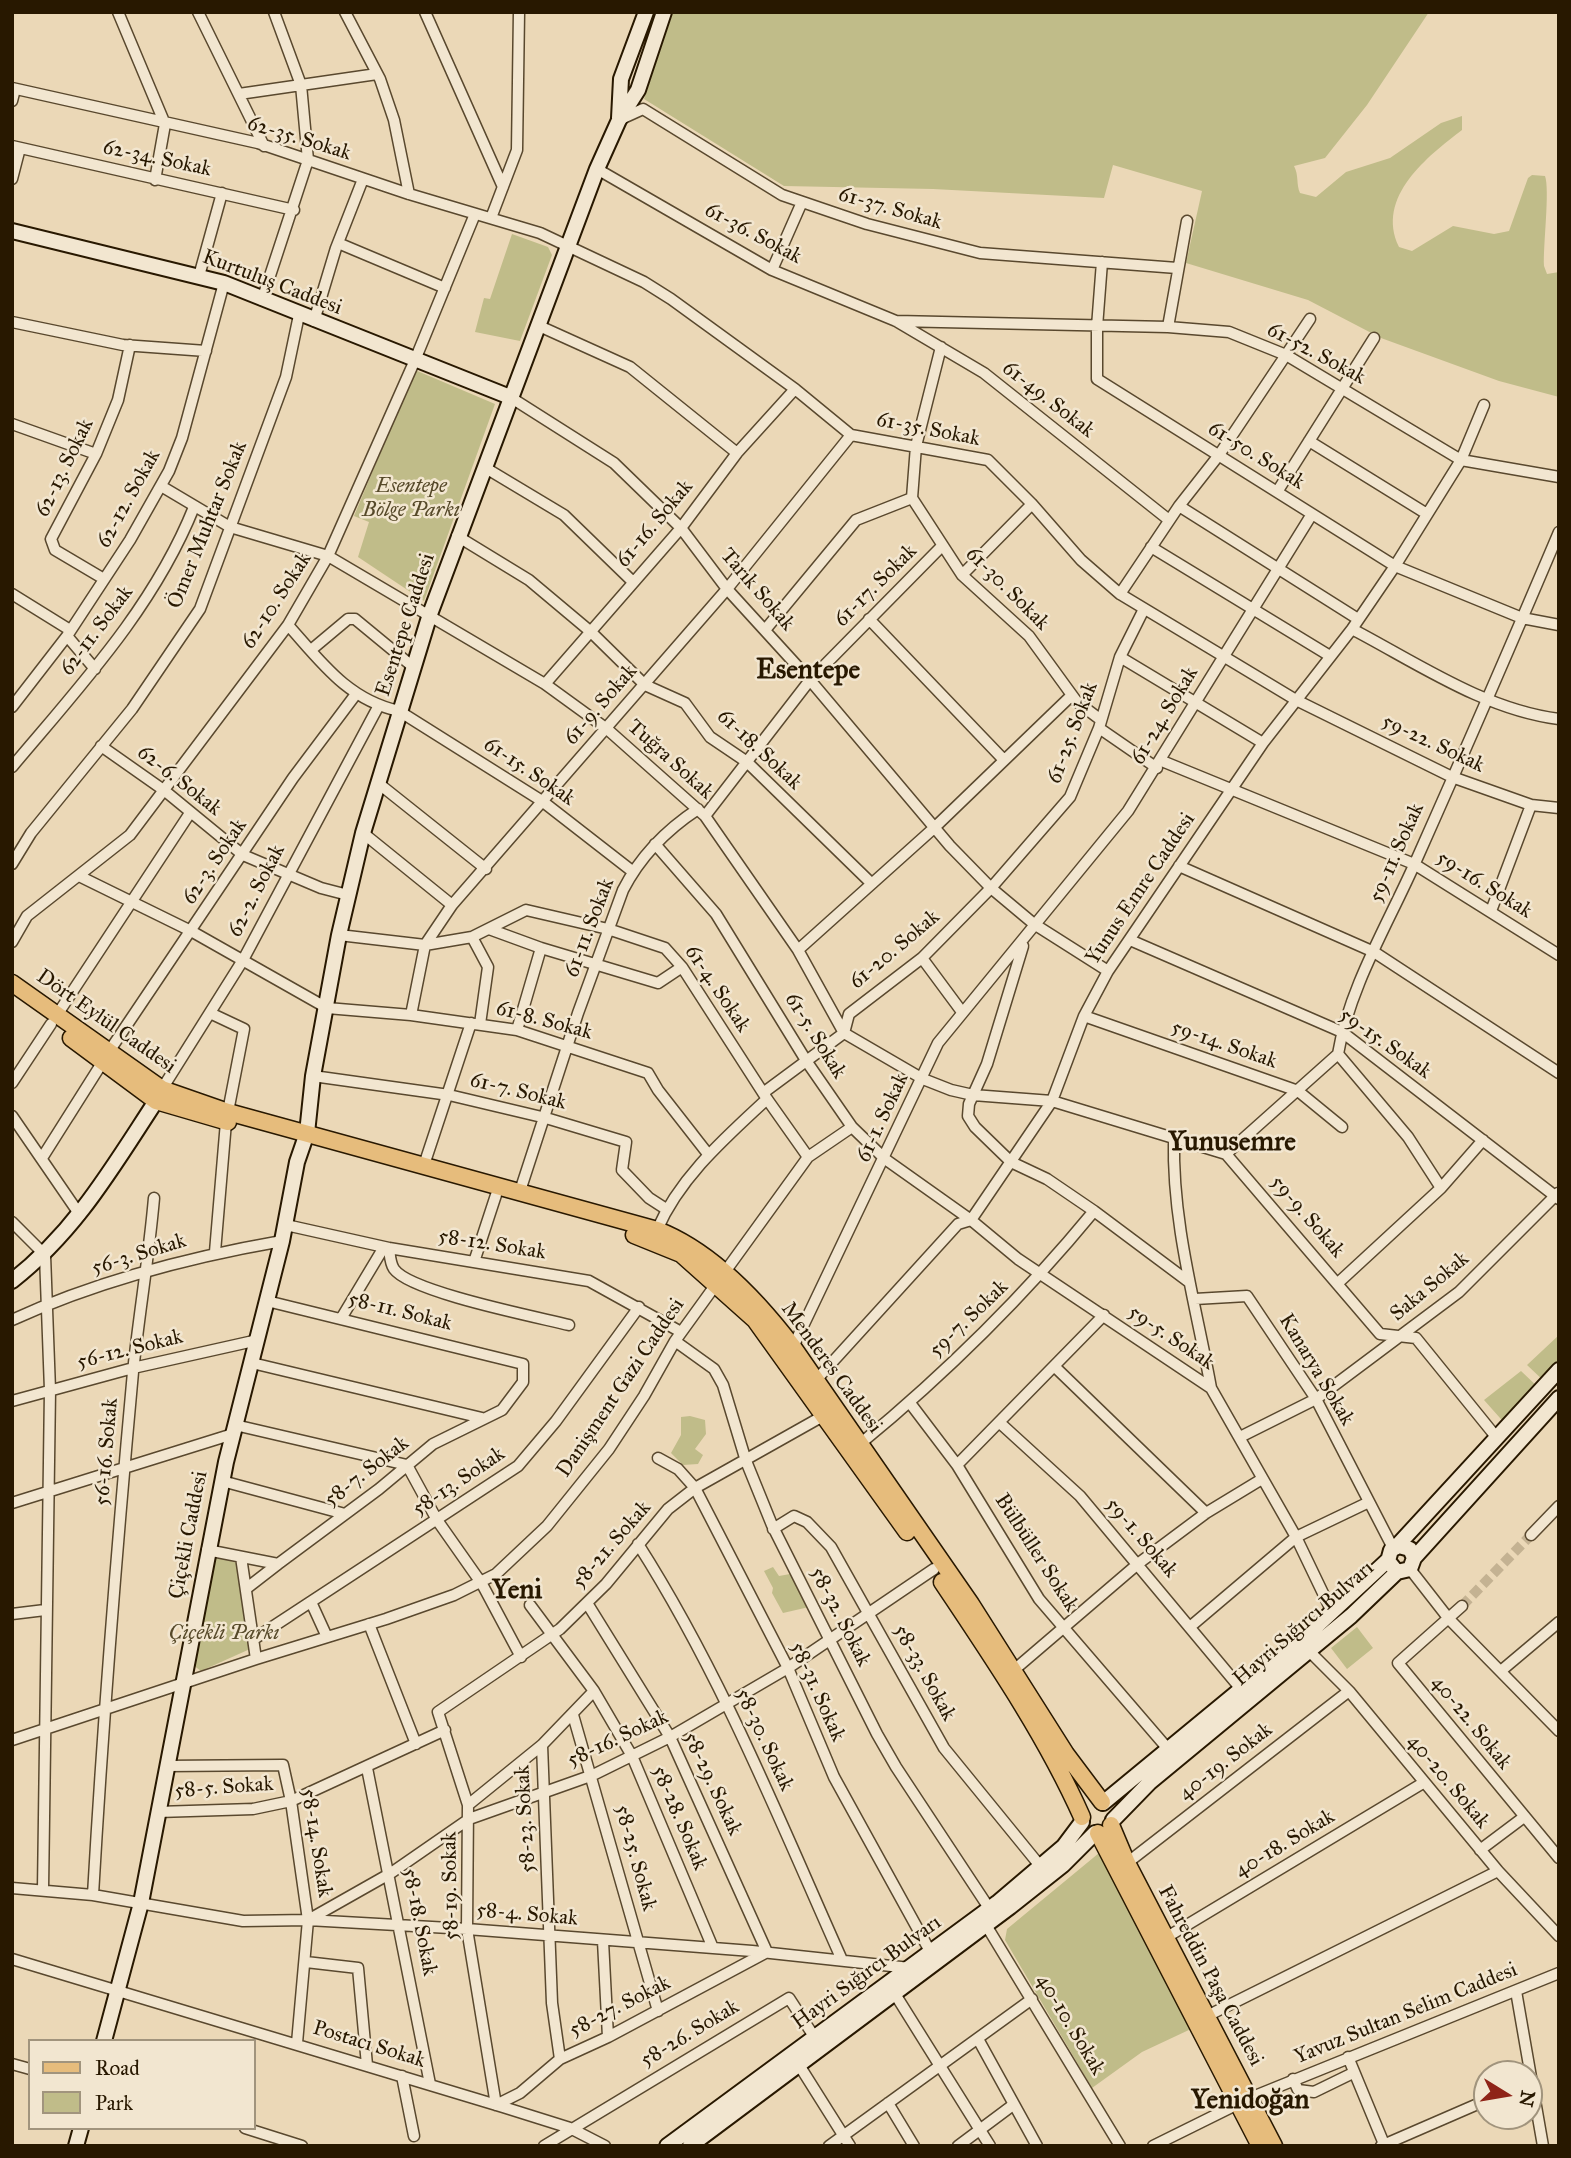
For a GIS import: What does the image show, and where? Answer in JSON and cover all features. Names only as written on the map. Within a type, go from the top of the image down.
[{"type":"main road","name":"Dört Eylül Caddesi","points":[[12,983],[105,1058],[159,1095],[301,1137]]},
{"type":"main road","name":"Dört Eylül Caddesi","points":[[12,995],[54,1019]]},
{"type":"main road","name":"Menderes Caddesi","points":[[301,1137],[424,1165],[520,1191],[657,1230],[689,1245],[720,1278],[755,1320],[934,1569],[1002,1672],[1071,1793],[1097,1825],[1112,1811],[1102,1802],[1066,1754],[1014,1670],[817,1379],[764,1310],[720,1278],[653,1240],[301,1137]]},
{"type":"main road","points":[[1097,1825],[1086,1806],[1102,1802]]},
{"type":"main road","name":"Fahreddin Paşa Caddesi","points":[[1097,1825],[1127,1863],[1167,1937],[1207,2016],[1244,2101],[1260,2146]]},
{"type":"main road","name":"Fahreddin Paşa Caddesi","points":[[1097,1825],[1244,2101],[1274,2146]]},
{"type":"street","points":[[118,12],[164,124],[155,180]]},
{"type":"street","points":[[198,12],[264,146]]},
{"type":"street","points":[[262,300],[308,160],[300,85],[274,12]]},
{"type":"street","points":[[345,12],[377,74],[401,145],[409,194]]},
{"type":"street","points":[[425,12],[503,187]]},
{"type":"street","points":[[492,218],[517,150],[519,12]]},
{"type":"street","points":[[619,120],[621,79],[646,12]]},
{"type":"street","points":[[619,120],[638,90],[664,12]]},
{"type":"street","points":[[239,94],[377,74]]},
{"type":"street","points":[[12,101],[14,89]]},
{"type":"street","name":"62-35. Sokak","points":[[14,89],[264,146],[409,194],[540,233],[567,246]]},
{"type":"street","name":"61-37. Sokak","points":[[619,120],[643,110],[782,195],[957,248],[1177,268]]},
{"type":"street","name":"Esentepe Caddesi","points":[[298,1162],[338,935],[363,833],[412,666],[457,536],[567,246],[619,120]]},
{"type":"street","points":[[12,179],[16,147]]},
{"type":"street","name":"62-34. Sokak","points":[[16,147],[294,209]]},
{"type":"street","name":"61-36. Sokak","points":[[597,169],[772,270],[896,321]]},
{"type":"street","points":[[314,321],[338,243],[363,179]]},
{"type":"street","points":[[199,276],[222,193]]},
{"type":"street","points":[[772,270],[802,202]]},
{"type":"street","name":"62-10. Sokak","points":[[12,942],[27,916],[130,835],[288,625],[328,556],[415,360],[475,214]]},
{"type":"street","points":[[1168,327],[1187,221]]},
{"type":"street","name":"Kurtuluş Caddesi","points":[[12,231],[224,283],[510,397]]},
{"type":"street","points":[[338,243],[445,288]]},
{"type":"street","name":"61-35. Sokak","points":[[567,246],[644,282],[671,299],[794,388],[851,435],[988,460],[1032,504],[1081,560],[1120,594],[1143,611],[1296,700]]},
{"type":"street","points":[[1097,327],[1102,262]]},
{"type":"street","name":"62-12. Sokak","points":[[12,707],[69,633],[160,486],[183,438],[224,283]]},
{"type":"street","name":"Ömer Muhtar Sokak","points":[[12,864],[31,833],[171,655],[200,609],[286,377],[299,315]]},
{"type":"street","points":[[1120,594],[1169,520],[1219,455],[1310,319]]},
{"type":"street","name":"61-52. Sokak","points":[[896,321],[1168,327],[1228,332],[1286,355],[1461,460]]},
{"type":"street","name":"61-49. Sokak","points":[[896,321],[984,373],[1169,520]]},
{"type":"street","points":[[12,322],[130,345],[206,351]]},
{"type":"street","points":[[537,325],[630,367],[737,453]]},
{"type":"street","name":"61-50. Sokak","points":[[1097,327],[1097,379],[1395,566],[1522,618],[1559,625]]},
{"type":"street","points":[[1277,492],[1374,338]]},
{"type":"street","name":"62-13. Sokak","points":[[104,579],[55,550],[51,543],[96,454],[118,400],[130,345]]},
{"type":"street","points":[[765,630],[856,520],[912,498],[916,446],[941,347]]},
{"type":"street","name":"61-16. Sokak","points":[[545,684],[632,581],[681,528],[737,453],[794,388]]},
{"type":"street","name":"Tarık Sokak","points":[[510,397],[614,463],[681,528],[727,589],[810,680],[934,828],[991,888],[1034,924],[1108,971]]},
{"type":"street","name":"Yunus Emre Caddesi","points":[[817,1379],[958,1224],[971,1220],[1011,1162],[1052,1101],[1084,1016],[1108,971],[1231,788],[1352,629],[1395,566],[1461,460],[1484,405]]},
{"type":"street","points":[[12,424],[96,454]]},
{"type":"street","name":"61-9. Sokak","points":[[411,1015],[425,945],[452,905],[727,589],[851,435]]},
{"type":"street","points":[[1309,441],[1427,514]]},
{"type":"street","points":[[1461,460],[1559,477]]},
{"type":"street","points":[[484,467],[564,515],[632,581]]},
{"type":"street","name":"Tuğra Sokak","points":[[160,486],[230,527],[328,556],[545,684],[607,729],[701,812],[798,950],[844,1033]]},
{"type":"street","name":"61-30. Sokak","points":[[912,498],[962,575],[1029,636],[1072,695],[1100,724],[1159,765],[1231,788]]},
{"type":"street","points":[[962,575],[1032,504]]},
{"type":"street","points":[[1179,506],[1359,619]]},
{"type":"street","name":"62-11. Sokak","points":[[12,766],[95,669],[153,589],[182,537],[194,507]]},
{"type":"street","name":"61-24. Sokak","points":[[1034,924],[1128,811],[1159,765],[1312,514]]},
{"type":"street","name":"59-11. Sokak","points":[[1338,1054],[1342,1032],[1374,952],[1488,700],[1559,532]]},
{"type":"street","points":[[457,536],[529,580],[591,632],[645,685]]},
{"type":"street","name":"61-17. Sokak","points":[[701,812],[747,762],[810,680],[942,546]]},
{"type":"street","points":[[1151,547],[1330,656]]},
{"type":"street","points":[[12,593],[69,633],[95,669]]},
{"type":"street","name":"61-25. Sokak","points":[[991,888],[1070,797],[1100,724],[1120,657],[1143,611]]},
{"type":"street","points":[[311,650],[348,619],[355,619],[412,666]]},
{"type":"street","points":[[869,619],[1003,760]]},
{"type":"street","points":[[288,625],[330,675],[378,707],[399,711]]},
{"type":"street","points":[[1352,629],[1488,700],[1529,715],[1559,719]]},
{"type":"street","points":[[1120,657],[1263,743]]},
{"type":"street","name":"61-18. Sokak","points":[[645,685],[685,703],[710,737],[747,762],[871,883]]},
{"type":"street","name":"62-3. Sokak","points":[[42,1158],[105,1058],[293,778],[356,694]]},
{"type":"street","points":[[798,950],[934,828],[1072,695]]},
{"type":"street","name":"59-22. Sokak","points":[[1296,700],[1452,778],[1531,805],[1559,808]]},
{"type":"street","name":"62-2. Sokak","points":[[159,1095],[243,960],[378,707]]},
{"type":"street","name":"61-15. Sokak","points":[[399,711],[542,801],[632,872]]},
{"type":"street","name":"62-6. Sokak","points":[[101,746],[165,791],[243,855],[348,895]]},
{"type":"street","points":[[378,783],[486,869]]},
{"type":"street","name":"59-16. Sokak","points":[[1231,788],[1414,864],[1559,955]]},
{"type":"street","points":[[1491,911],[1531,805]]},
{"type":"street","name":"61-11. Sokak","points":[[520,1191],[546,1118],[567,1045],[608,929],[632,872],[666,832],[701,812]]},
{"type":"street","points":[[12,1083],[190,813]]},
{"type":"street","points":[[363,833],[452,905]]},
{"type":"street","name":"61-5. Sokak","points":[[655,844],[716,914],[807,1062],[852,1127],[885,1159],[971,1220]]},
{"type":"street","points":[[1179,866],[1374,952],[1559,1073]]},
{"type":"street","points":[[79,876],[191,931],[327,1008]]},
{"type":"street","name":"61-20. Sokak","points":[[657,1230],[666,1209],[708,1154],[765,1096],[844,1033],[849,1014],[922,958],[991,888]]},
{"type":"street","name":"61-4. Sokak","points":[[338,935],[425,945],[472,937],[526,910],[608,929],[665,948],[682,967],[765,1096],[808,1157]]},
{"type":"street","name":"61-1. Sokak","points":[[793,1347],[885,1159],[938,1043],[961,1012],[1024,942],[1034,924]]},
{"type":"street","points":[[489,929],[541,948],[658,983],[682,967]]},
{"type":"street","points":[[424,1165],[475,1024],[488,967],[472,937]]},
{"type":"street","name":"59-15. Sokak","points":[[1130,940],[1342,1032],[1558,1196]]},
{"type":"street","points":[[1024,942],[987,1064],[973,1096],[968,1116],[975,1128],[1011,1162],[1047,1179],[1189,1282]]},
{"type":"street","points":[[517,1030],[541,948]]},
{"type":"street","points":[[922,958],[961,1012]]},
{"type":"street","name":"61-8. Sokak","points":[[327,1008],[411,1015],[517,1030],[648,1073],[708,1154]]},
{"type":"street","points":[[210,1013],[244,1029],[227,1117],[215,1252]]},
{"type":"street","name":"59-14. Sokak","points":[[1084,1016],[1298,1091],[1342,1127]]},
{"type":"street","points":[[844,1033],[923,1079],[973,1096],[1052,1101],[1226,1154],[1338,1054],[1408,1137],[1441,1188]]},
{"type":"street","name":"61-7. Sokak","points":[[313,1076],[449,1095],[546,1118],[626,1142],[622,1170],[649,1198],[666,1209]]},
{"type":"street","points":[[12,1281],[46,1255],[80,1215],[159,1095]]},
{"type":"street","points":[[12,1116],[80,1215]]},
{"type":"street","points":[[808,1157],[852,1127]]},
{"type":"street","points":[[1174,1139],[1173,1180],[1189,1282],[1195,1299],[1211,1388]]},
{"type":"street","points":[[1338,1283],[1441,1188],[1483,1140]]},
{"type":"street","name":"59-9. Sokak","points":[[1226,1154],[1380,1334],[1416,1338],[1497,1438]]},
{"type":"street","name":"Danişment Gazi Caddesi","points":[[12,1740],[369,1624],[482,1584],[515,1558],[576,1492],[645,1396],[678,1336],[808,1157]]},
{"type":"street","name":"Çiçekli Caddesi","points":[[105,2039],[141,1903],[207,1550],[234,1430],[286,1225],[298,1162]]},
{"type":"street","points":[[474,1262],[496,1195]]},
{"type":"street","name":"Saka Sokak","points":[[1240,1437],[1317,1399],[1400,1337],[1459,1292],[1558,1196]]},
{"type":"street","name":"56-16. Sokak","points":[[93,1895],[103,1710],[134,1368],[148,1272],[154,1198]]},
{"type":"street","name":"59-7. Sokak","points":[[860,1444],[910,1403],[1042,1275],[1094,1211]]},
{"type":"street","name":"59-5. Sokak","points":[[971,1220],[1042,1275],[1211,1388],[1296,1537],[1332,1612]]},
{"type":"street","points":[[12,1222],[46,1255],[50,1390],[43,1890]]},
{"type":"street","name":"58-12. Sokak","points":[[286,1225],[387,1248],[589,1281],[639,1307],[678,1336]]},
{"type":"street","name":"56-3. Sokak","points":[[12,1321],[47,1304],[215,1252],[282,1241]]},
{"type":"street","points":[[342,1317],[387,1248]]},
{"type":"street","points":[[387,1248],[390,1262],[402,1276],[469,1300],[569,1325]]},
{"type":"street","name":"Kanarya Sokak","points":[[1195,1299],[1247,1296],[1317,1399],[1392,1552]]},
{"type":"street","name":"58-11. Sokak","points":[[267,1301],[342,1317],[523,1364]]},
{"type":"street","name":"58-13. Sokak","points":[[254,1639],[518,1466],[556,1421],[639,1307]]},
{"type":"street","points":[[957,1465],[1104,1315]]},
{"type":"street","name":"58-32. Sokak","points":[[678,1336],[714,1369],[723,1385],[746,1461],[773,1529],[896,1767],[989,1908]]},
{"type":"street","name":"56-12. Sokak","points":[[12,1401],[134,1368],[258,1340]]},
{"type":"street","points":[[252,1363],[483,1418]]},
{"type":"street","name":"58-7. Sokak","points":[[247,1588],[433,1444],[502,1410],[518,1392],[525,1373],[523,1364]]},
{"type":"street","points":[[1055,1367],[1206,1514]]},
{"type":"street","name":"Hayri Sığırcı Bulvarı","points":[[1102,1802],[1332,1612],[1392,1552],[1559,1370]]},
{"type":"street","name":"Hayri Sığırcı Bulvarı","points":[[690,2146],[1053,1873],[1097,1825],[1310,1652],[1407,1566],[1559,1398]]},
{"type":"street","name":"Bülbüller Sokak","points":[[910,1403],[957,1465],[1039,1600],[1168,1749]]},
{"type":"street","name":"58-21. Sokak","points":[[438,1712],[554,1634],[606,1584],[668,1509],[695,1488],[823,1416]]},
{"type":"street","name":"59-1. Sokak","points":[[1000,1423],[1080,1496],[1139,1563],[1241,1689]]},
{"type":"street","points":[[12,1503],[125,1469],[234,1430],[407,1465],[437,1520],[482,1584],[521,1657]]},
{"type":"street","name":"58-31. Sokak","points":[[658,1458],[678,1469],[695,1488],[788,1668],[834,1777],[931,1953]]},
{"type":"street","points":[[1014,1670],[1064,1630],[1139,1563],[1206,1514],[1262,1479]]},
{"type":"street","points":[[222,1481],[345,1514]]},
{"type":"street","points":[[1191,1626],[1296,1537],[1367,1503]]},
{"type":"street","points":[[1531,1535],[1559,1507]]},
{"type":"street","name":"58-33. Sokak","points":[[773,1529],[794,1516],[807,1522],[831,1547],[944,1748],[1041,1867]]},
{"type":"street","name":"58-30. Sokak","points":[[638,1544],[667,1590],[727,1705],[842,1960]]},
{"type":"street","points":[[1407,1566],[1390,1567],[1392,1552],[1407,1548],[1407,1566],[1449,1619],[1559,1731]]},
{"type":"street","points":[[207,1550],[278,1564]]},
{"type":"street","points":[[241,1557],[256,1659]]},
{"type":"street","name":"58-16. Sokak","points":[[308,1920],[391,1873],[469,1819],[593,1775],[670,1737],[788,1668],[934,1569]]},
{"type":"street","points":[[312,1602],[327,1637]]},
{"type":"street","name":"58-29. Sokak","points":[[587,1603],[670,1737],[767,1952]]},
{"type":"street","name":"58-28. Sokak","points":[[530,1605],[594,1691],[632,1756],[713,1948]]},
{"type":"street","points":[[1449,1619],[1462,1606]]},
{"type":"street","points":[[12,1614],[45,1611]]},
{"type":"street","name":"40-22. Sokak","points":[[1449,1619],[1398,1664],[1559,1858]]},
{"type":"street","points":[[1502,1670],[1559,1622]]},
{"type":"street","points":[[369,1624],[416,1744]]},
{"type":"street","name":"40-20. Sokak","points":[[1310,1652],[1349,1691],[1480,1850],[1559,1936]]},
{"type":"street","points":[[468,1805],[542,1745],[594,1691]]},
{"type":"street","name":"40-19. Sokak","points":[[1127,1863],[1349,1691]]},
{"type":"street","name":"58-19. Sokak","points":[[438,1712],[468,1805],[467,1929],[496,2105]]},
{"type":"street","name":"58-25. Sokak","points":[[573,1715],[593,1775],[658,2011]]},
{"type":"street","name":"58-5. Sokak","points":[[158,1812],[253,1809],[291,1801],[444,1730]]},
{"type":"street","name":"58-23. Sokak","points":[[542,1745],[552,2003],[560,2059]]},
{"type":"street","name":"58-14. Sokak","points":[[166,1766],[283,1765],[291,1801],[308,1920],[297,2043]]},
{"type":"street","name":"58-18. Sokak","points":[[367,1768],[391,1873],[430,2084]]},
{"type":"street","name":"40-18. Sokak","points":[[1167,1937],[1423,1783]]},
{"type":"street","points":[[1480,1850],[1524,1817]]},
{"type":"street","name":"Hayri Sığırcı Bulvarı","points":[[667,2146],[931,1953],[1041,1867],[1070,1839],[1097,1825]]},
{"type":"street","points":[[1207,2016],[1498,1871]]},
{"type":"street","name":"58-4. Sokak","points":[[12,1888],[93,1895],[220,1919],[261,1922],[308,1920],[401,1928],[467,1929],[551,1938],[767,1952],[911,1968]]},
{"type":"street","name":"40-10. Sokak","points":[[986,1925],[1120,2146]]},
{"type":"street","points":[[603,1941],[608,2037]]},
{"type":"street","name":"58-27. Sokak","points":[[496,2105],[520,2093],[560,2059],[608,2037],[767,1952]]},
{"type":"street","name":"Postacı Sokak","points":[[12,1959],[297,2043],[570,2128],[605,2146]]},
{"type":"street","points":[[306,1962],[358,1968],[367,2065]]},
{"type":"street","name":"Yavuz Sultan Selim Caddesi","points":[[1153,2146],[1293,2079],[1559,1973]]},
{"type":"street","points":[[1516,1991],[1527,2060]]},
{"type":"street","points":[[895,1994],[990,2146]]},
{"type":"street","name":"58-26. Sokak","points":[[570,2128],[789,1998],[815,2038]]},
{"type":"street","points":[[829,2146],[1032,1999]]},
{"type":"street","points":[[978,2039],[1037,2146]]},
{"type":"street","points":[[1348,2057],[1383,2145],[1473,2106]]},
{"type":"street","points":[[799,2065],[850,2146]]},
{"type":"street","points":[[1293,2079],[1298,2090],[1314,2092],[1353,2073]]},
{"type":"street","points":[[402,2076],[414,2136]]},
{"type":"street","points":[[888,2103],[914,2146]]},
{"type":"street","points":[[958,2146],[1013,2105]]},
{"type":"street","points":[[544,2146],[570,2128]]},
{"type":"street","points":[[251,2130],[302,2146]]},
{"type":"green space","points":[[673,12],[1429,12],[1367,105],[1325,158],[1294,166],[1300,193],[1316,197],[1346,172],[1390,158],[1441,123],[1462,116],[1462,130],[1421,165],[1399,195],[1394,211],[1393,229],[1399,247],[1412,251],[1453,226],[1494,234],[1509,231],[1528,178],[1532,175],[1545,176],[1547,193],[1544,266],[1547,274],[1559,272],[1559,397],[1499,381],[1381,338],[1308,300],[1186,263],[1202,191],[1113,165],[1104,198],[933,189],[784,186],[644,99]]},
{"type":"green space","points":[[512,234],[548,247],[552,255],[520,341],[475,332],[484,298],[490,299]]},
{"type":"green space","name":"Esentepe Bölge Parkı","points":[[415,370],[495,404],[424,601],[358,557],[369,522],[354,516]]},
{"type":"green space","points":[[1559,1335],[1559,1369],[1546,1383],[1527,1365]]},
{"type":"green space","points":[[1521,1371],[1540,1389],[1508,1427],[1484,1400]]},
{"type":"green space","points":[[690,1416],[705,1420],[706,1434],[695,1449],[703,1455],[698,1464],[683,1465],[671,1453],[681,1435],[681,1417]]},
{"type":"green space","name":"Çiçekli Parkı","points":[[215,1556],[240,1564],[250,1649],[201,1671],[193,1665]]},
{"type":"green space","points":[[773,1567],[779,1576],[790,1574],[809,1607],[783,1613],[764,1571]]},
{"type":"green space","points":[[1357,1627],[1373,1648],[1347,1669],[1331,1648]]},
{"type":"green space","points":[[1099,1853],[1191,2029],[1142,2052],[1092,2088],[1005,1940],[1007,1929]]},
{"type":"tunnel","points":[[1462,1606],[1531,1535]]},
{"type":"district","name":"Esentepe","points":[[808,671]]},
{"type":"district","name":"Yunusemre","points":[[1232,1143]]},
{"type":"district","name":"Yeni","points":[[517,1591]]},
{"type":"district","name":"Yenidoğan","points":[[1250,2101]]}]
